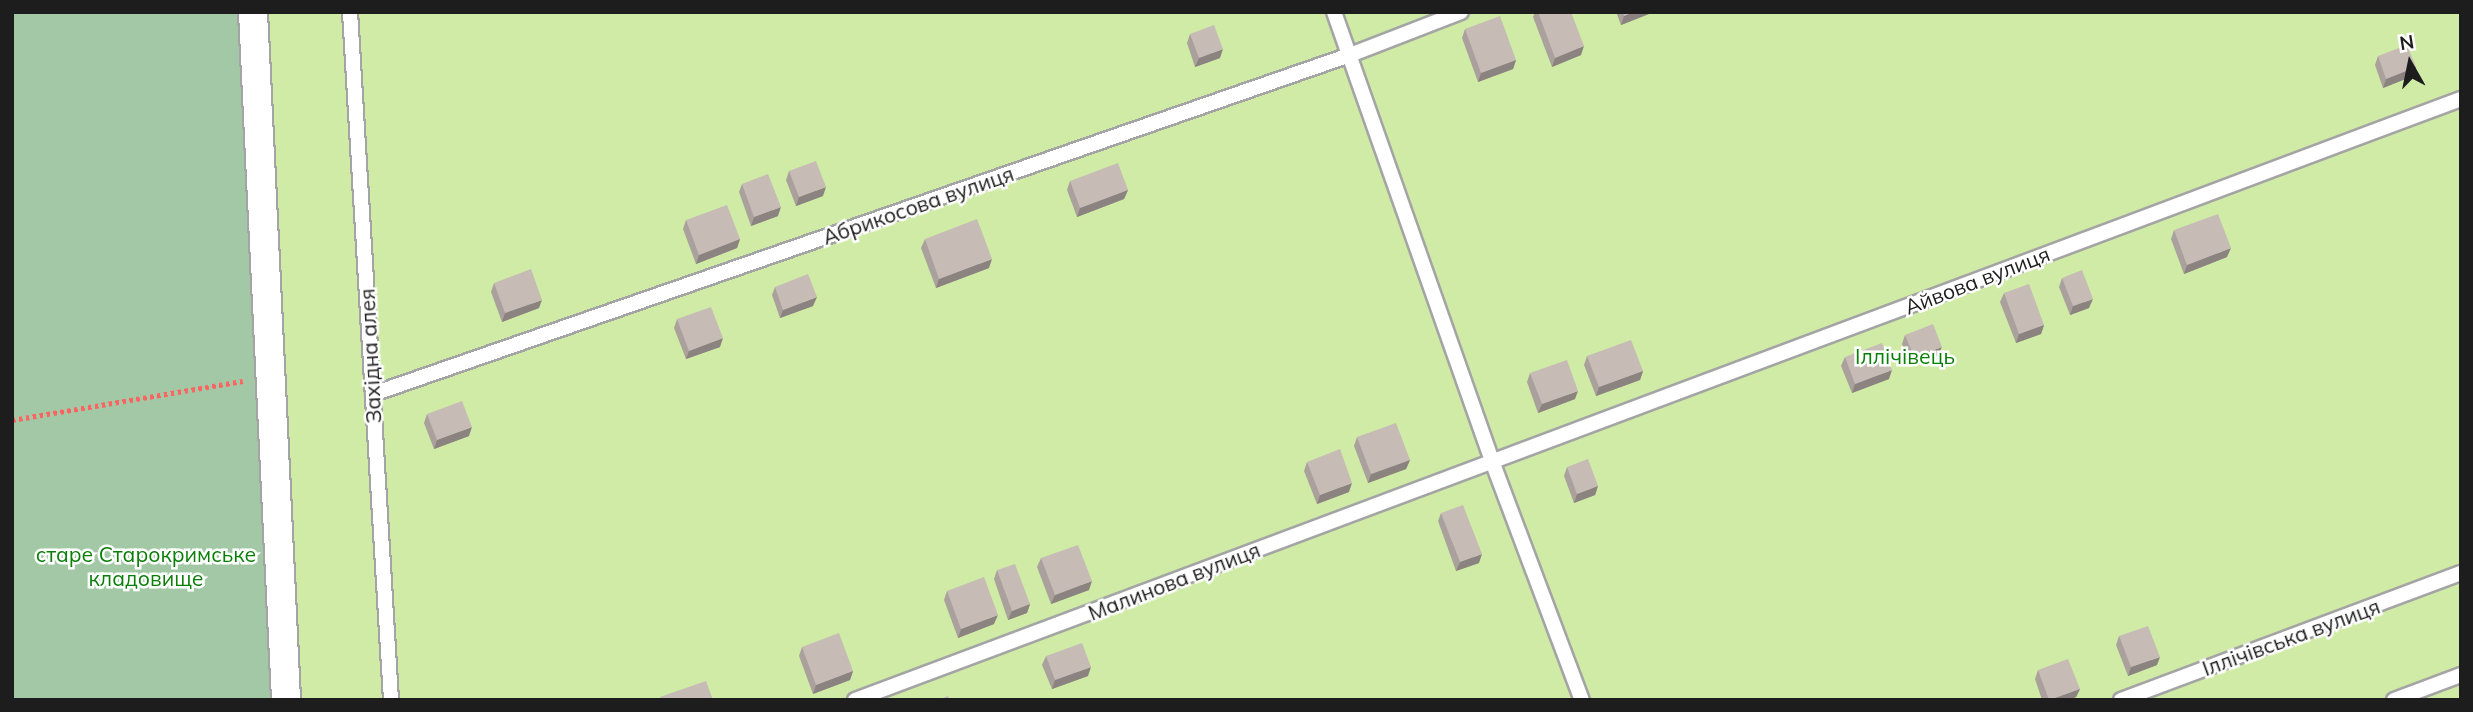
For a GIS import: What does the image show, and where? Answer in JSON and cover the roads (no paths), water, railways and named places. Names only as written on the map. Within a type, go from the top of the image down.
[{"type":"street","points":[[253,12],[286,700]]},
{"type":"lane","name":"Західна алея","points":[[350,12],[390,700]]},
{"type":"lane","points":[[1334,12],[1492,461],[1582,700]]},
{"type":"lane","name":"Абрикосова вулиця","points":[[373,394],[1350,55],[1461,12]]},
{"type":"lane","name":"Айвова вулиця","points":[[1492,461],[2461,99]]},
{"type":"lane","name":"Малинова вулиця","points":[[855,700],[1492,461]]},
{"type":"lane","name":"Іллічівська вулиця","points":[[2121,700],[2461,573]]},
{"type":"lane","points":[[2394,700],[2461,675]]},
{"type":"park label","name":"Іллічівець","points":[[1905,356]]},
{"type":"park label","name":"старе Старокримське кладовище","points":[[146,566]]}]
